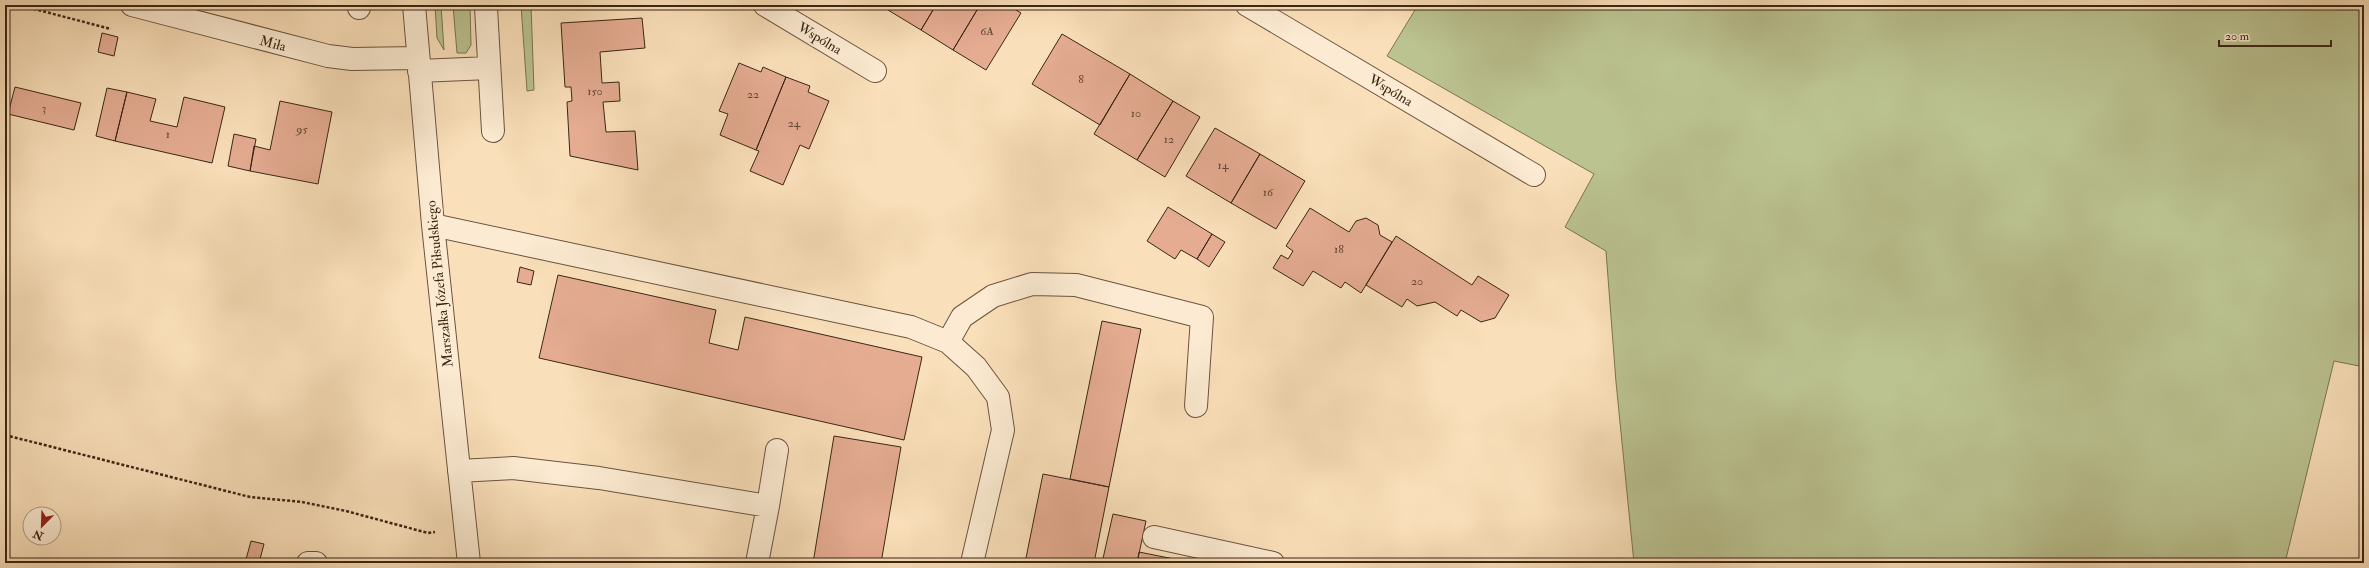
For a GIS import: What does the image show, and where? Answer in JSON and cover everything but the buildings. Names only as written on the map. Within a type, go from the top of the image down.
[{"type":"street","name":"Miła","points":[[132,5],[328,56],[418,64],[490,68]]},
{"type":"street","name":"Marszałka Józefa Piłsudskiego","points":[[414,5],[433,225],[469,563]]},
{"type":"street","name":"Wspólna","points":[[765,5],[875,71]]},
{"type":"street","name":"Wspólna","points":[[1247,5],[1534,175]]},
{"type":"street","points":[[486,8],[493,131]]},
{"type":"street","points":[[433,225],[911,327],[948,342],[976,367],[998,397],[1004,430],[972,563]]},
{"type":"street","points":[[948,342],[962,317],[980,304],[993,296],[1032,284],[1076,285],[1202,317],[1196,406]]},
{"type":"street","points":[[758,563],[777,450]]},
{"type":"street","points":[[459,471],[521,468],[600,478],[768,506]]},
{"type":"street","points":[[1154,537],[1273,563]]},
{"type":"street","points":[[308,563],[316,563]]},
{"type":"path","points":[[5,435],[250,497],[302,502],[346,511],[428,533],[436,532]]},
{"type":"green space","points":[[435,5],[441,5],[444,50],[437,38]]},
{"type":"green space","points":[[453,5],[470,5],[471,45],[466,53],[457,53]]},
{"type":"green space","points":[[521,5],[531,5],[534,90],[527,91]]},
{"type":"green space","points":[[1418,5],[2364,5],[2364,367],[2334,361],[2285,563],[1634,563],[1616,382],[1606,251],[1565,227],[1594,174],[1387,56]]}]
